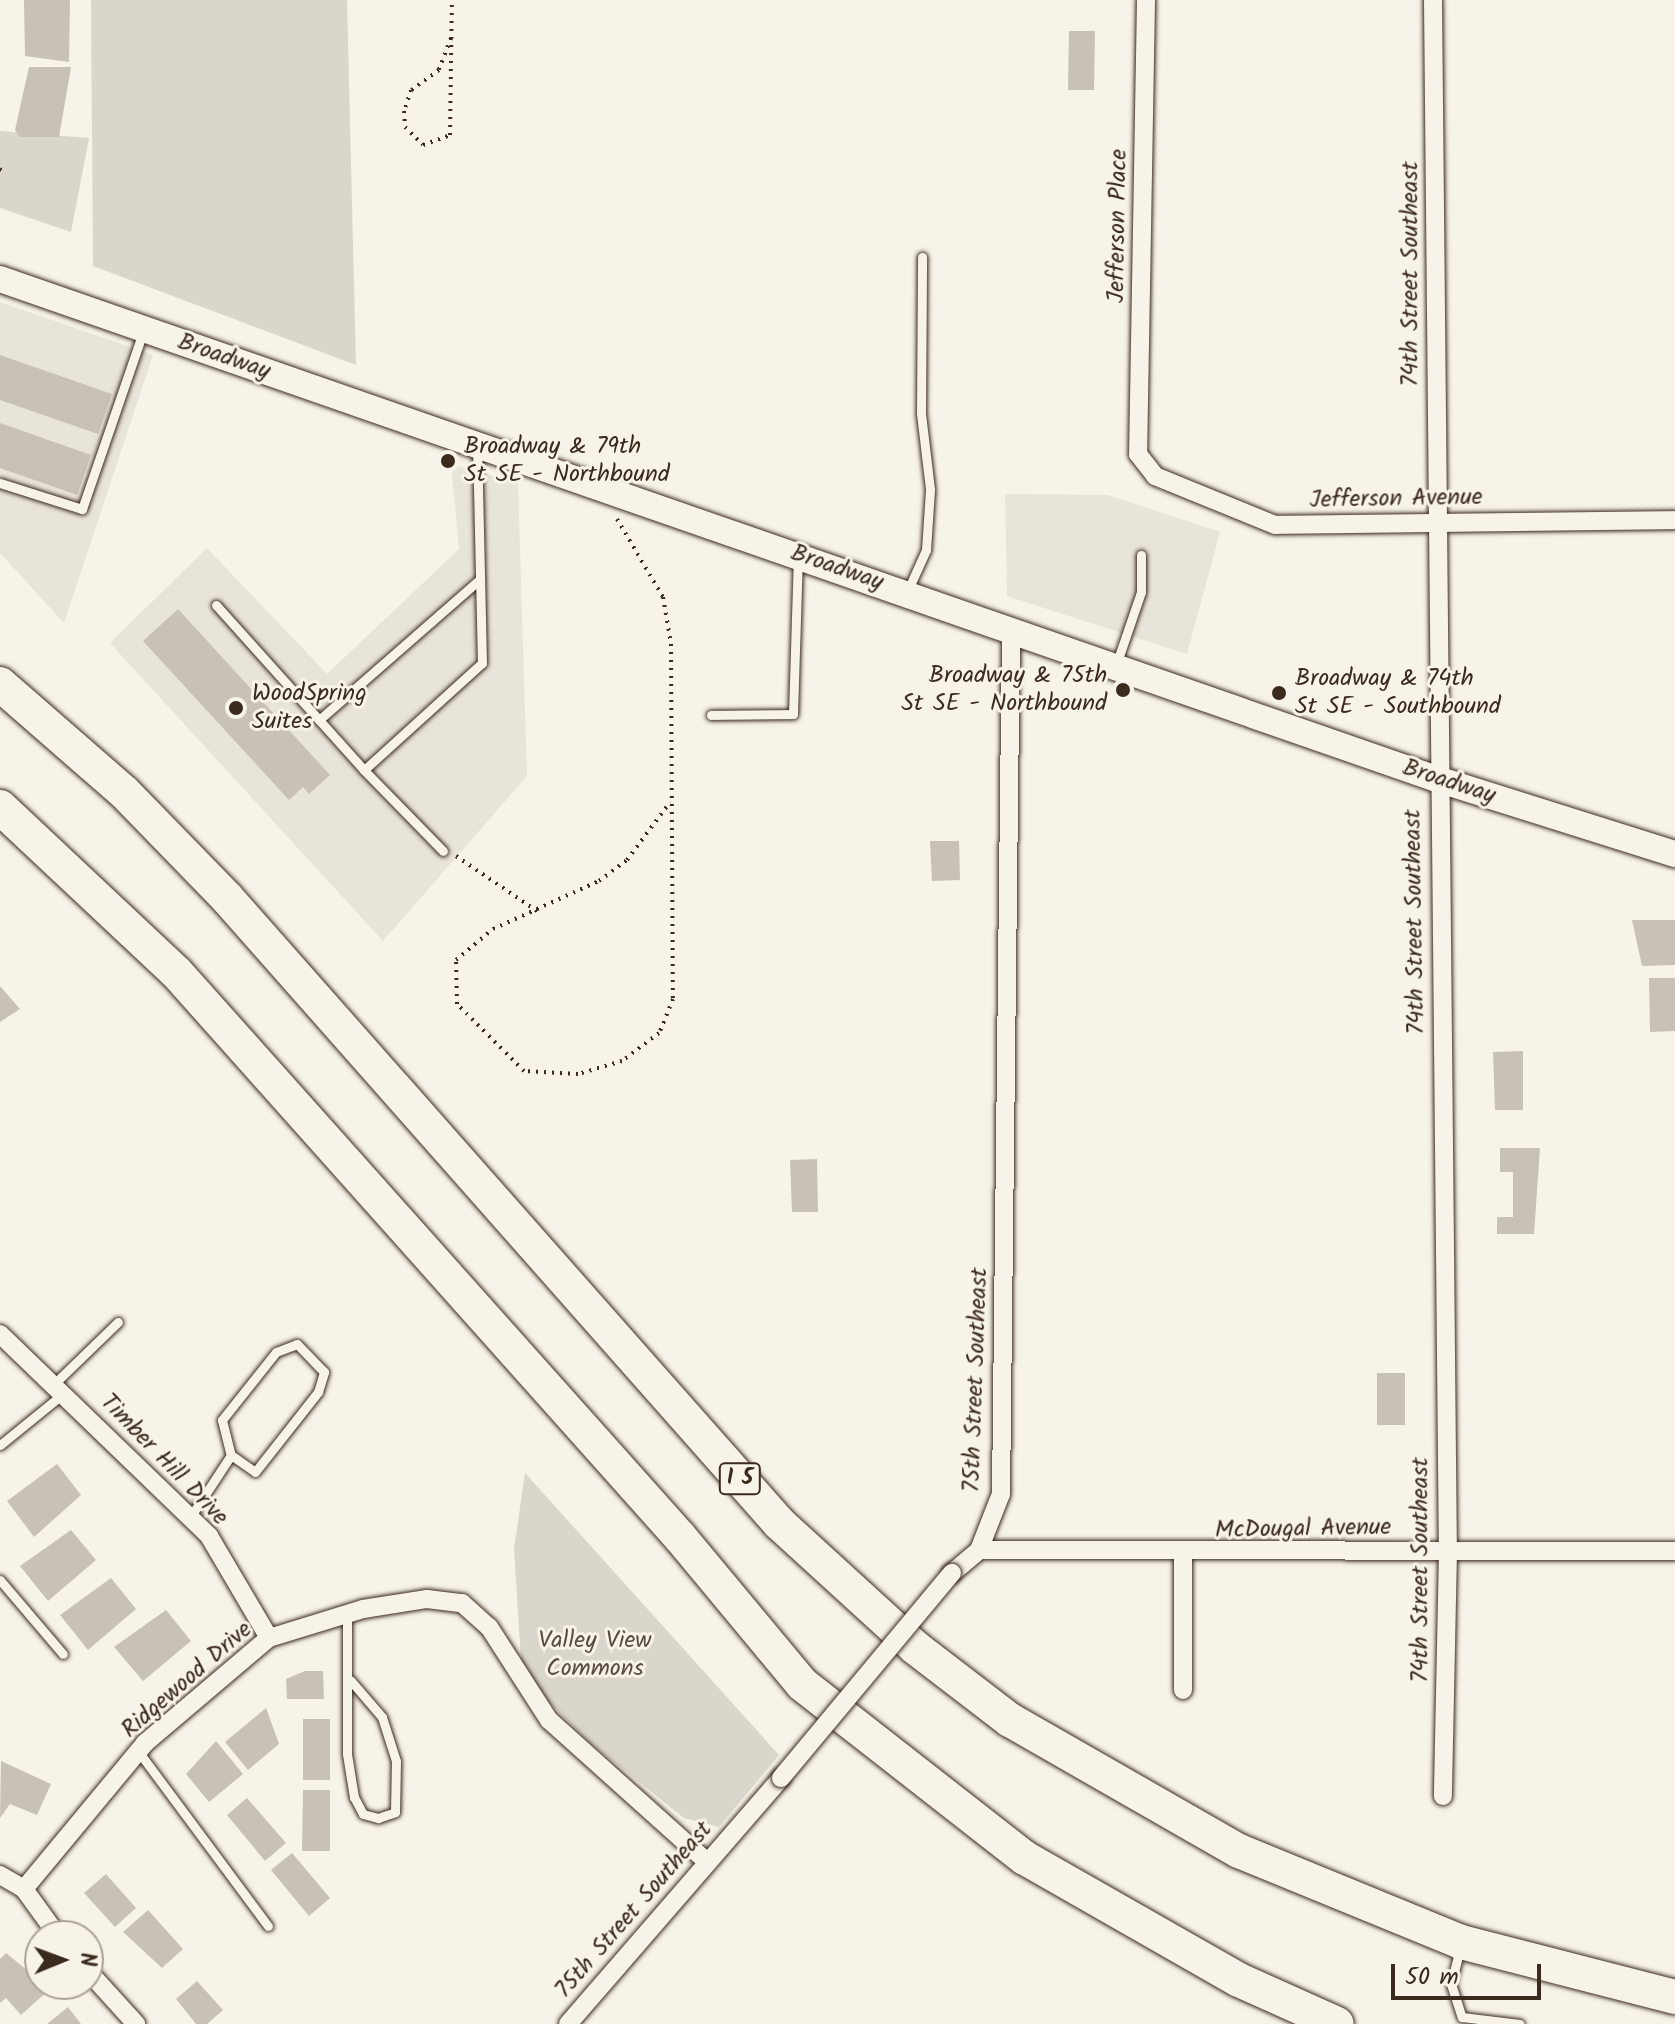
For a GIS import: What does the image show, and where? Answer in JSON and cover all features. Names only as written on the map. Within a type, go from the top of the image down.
[{"type":"highway","name":"I 5","points":[[0,684],[124,792],[227,898],[779,1523],[916,1648],[1010,1720],[1239,1851],[1461,1942],[1675,1997]]},
{"type":"highway","points":[[0,807],[176,972],[680,1537],[802,1684],[1025,1858],[1239,1980],[1337,2024]]},
{"type":"street","name":"Jefferson Place","points":[[1138,454],[1146,0]]},
{"type":"street","name":"74th Street Southeast","points":[[1433,0],[1437,779],[1448,1551],[1443,1796]]},
{"type":"street","name":"Broadway","points":[[0,279],[1011,628],[1437,779],[1675,854]]},
{"type":"street","name":"Jefferson Avenue","points":[[1138,454],[1155,476],[1275,525],[1675,520]]},
{"type":"street","name":"75th Street Southeast","points":[[568,2024],[781,1778],[952,1573],[979,1550],[1001,1494],[1011,628]]},
{"type":"street","name":"Timber Hill Drive","points":[[0,1334],[191,1516],[269,1638]]},
{"type":"street","name":"McDougal Avenue","points":[[979,1550],[1183,1554],[1675,1551]]},
{"type":"street","points":[[1183,1554],[1183,1690]]},
{"type":"street","name":"Ridgewood Drive","points":[[24,1889],[138,1751],[269,1638],[347,1614],[427,1599],[462,1603],[489,1627],[549,1720],[707,1862]]},
{"type":"street","points":[[0,1875],[24,1889],[46,1920]]},
{"type":"street","points":[[104,1989],[136,2024]]},
{"type":"lane","points":[[907,592],[926,550],[930,489],[921,413],[922,257]]},
{"type":"lane","points":[[0,483],[82,509],[144,329]]},
{"type":"lane","points":[[364,770],[482,663],[477,444]]},
{"type":"lane","points":[[711,715],[793,714],[799,555]]},
{"type":"lane","points":[[1116,665],[1141,592],[1141,555]]},
{"type":"lane","points":[[319,720],[480,579]]},
{"type":"lane","points":[[216,605],[364,770],[443,851]]},
{"type":"lane","points":[[0,1445],[59,1388],[118,1322]]},
{"type":"lane","points":[[191,1516],[231,1455],[222,1420],[276,1352],[297,1344],[324,1372],[318,1392],[255,1472],[231,1455]]},
{"type":"lane","points":[[0,1580],[63,1654]]},
{"type":"lane","points":[[347,1614],[351,1681],[347,1754],[354,1797],[363,1814],[378,1818],[395,1812],[396,1761],[382,1717],[351,1681]]},
{"type":"lane","points":[[138,1751],[268,1926]]},
{"type":"lane","points":[[1461,1942],[1451,1984],[1462,2017],[1520,2024]]},
{"type":"path","points":[[451,38],[439,70],[411,90],[404,111],[405,127],[423,145],[450,135],[452,0]]},
{"type":"path","points":[[603,487],[663,597],[674,725],[670,802],[678,903],[673,999],[659,1033],[643,1050],[578,1074],[543,1076],[505,1058],[464,1013],[451,983],[463,951],[493,929],[540,913],[627,860],[670,802]]},
{"type":"path","points":[[443,851],[540,913]]},
{"type":"shaded area","points":[[0,302],[153,355],[64,623],[0,553]]},
{"type":"shaded area","points":[[451,464],[518,483],[527,776],[383,941],[110,643],[207,548],[327,674],[459,549]]},
{"type":"shaded area","points":[[1005,494],[1108,495],[1220,532],[1187,654],[1007,596]]},
{"type":"green space","points":[[91,0],[347,0],[356,365],[93,266]]},
{"type":"green space","points":[[0,131],[89,138],[71,232],[0,208]]},
{"type":"green space","name":"Valley View Commons","points":[[525,1473],[779,1755],[719,1827],[684,1818],[588,1741],[546,1699],[521,1659],[514,1549]]},
{"type":"building","points":[[24,0],[70,0],[69,62],[25,56]]},
{"type":"building","points":[[1069,31],[1095,31],[1094,90],[1068,90]]},
{"type":"building","points":[[29,67],[71,67],[59,137],[20,137],[15,130]]},
{"type":"building","points":[[0,355],[112,394],[98,434],[0,400]]},
{"type":"building","points":[[0,423],[91,455],[77,495],[0,468]]},
{"type":"building","name":"WoodSpring Suites","points":[[178,609],[330,775],[309,794],[303,787],[289,800],[143,641]]},
{"type":"building","points":[[930,841],[959,841],[960,880],[932,881]]},
{"type":"building","points":[[1632,920],[1675,920],[1675,965],[1642,966]]},
{"type":"building","points":[[1649,978],[1675,978],[1675,1031],[1650,1032]]},
{"type":"building","points":[[0,986],[20,1009],[0,1022]]},
{"type":"building","points":[[1523,1051],[1523,1110],[1495,1110],[1493,1052]]},
{"type":"building","points":[[1500,1148],[1540,1148],[1534,1234],[1497,1234],[1497,1217],[1513,1217],[1513,1172],[1500,1172]]},
{"type":"building","points":[[817,1159],[818,1212],[792,1212],[790,1160]]},
{"type":"building","points":[[1377,1373],[1405,1373],[1405,1425],[1377,1425]]},
{"type":"building","points":[[57,1464],[81,1495],[34,1537],[7,1501]]},
{"type":"building","points":[[71,1530],[96,1560],[48,1601],[20,1566]]},
{"type":"building","points":[[111,1578],[136,1609],[88,1650],[60,1615]]},
{"type":"building","points":[[166,1610],[191,1641],[143,1681],[114,1647]]},
{"type":"building","points":[[305,1671],[323,1671],[324,1699],[287,1699],[286,1679]]},
{"type":"building","points":[[266,1708],[279,1744],[248,1770],[225,1742]]},
{"type":"building","points":[[303,1719],[330,1719],[330,1780],[303,1780]]},
{"type":"building","points":[[216,1741],[243,1774],[209,1802],[186,1774]]},
{"type":"building","points":[[1,1761],[51,1784],[37,1815],[10,1804],[0,1818]]},
{"type":"building","points":[[303,1790],[330,1790],[330,1851],[302,1851]]},
{"type":"building","points":[[247,1798],[286,1843],[265,1861],[227,1815]]},
{"type":"building","points":[[292,1853],[330,1898],[309,1916],[271,1870]]},
{"type":"building","points":[[106,1874],[136,1908],[115,1927],[84,1893]]},
{"type":"building","points":[[148,1910],[183,1949],[162,1968],[123,1932]]},
{"type":"building","points":[[6,1953],[24,1968],[24,2000],[38,2000],[21,2015],[6,1998],[0,2003],[0,1959]]},
{"type":"building","points":[[197,1981],[223,2010],[207,2024],[196,2024],[176,1999]]},
{"type":"building","points":[[68,2007],[81,2024],[47,2024]]},
{"type":"place","name":"Broadway & 79th St SE - Northbound","points":[[448,461]]},
{"type":"place","name":"Broadway & 75th St SE - Northbound","points":[[1123,690]]},
{"type":"place","name":"Broadway & 74th St SE - Southbound","points":[[1279,693]]},
{"type":"place","name":"WoodSpring Suites","points":[[236,708]]}]
